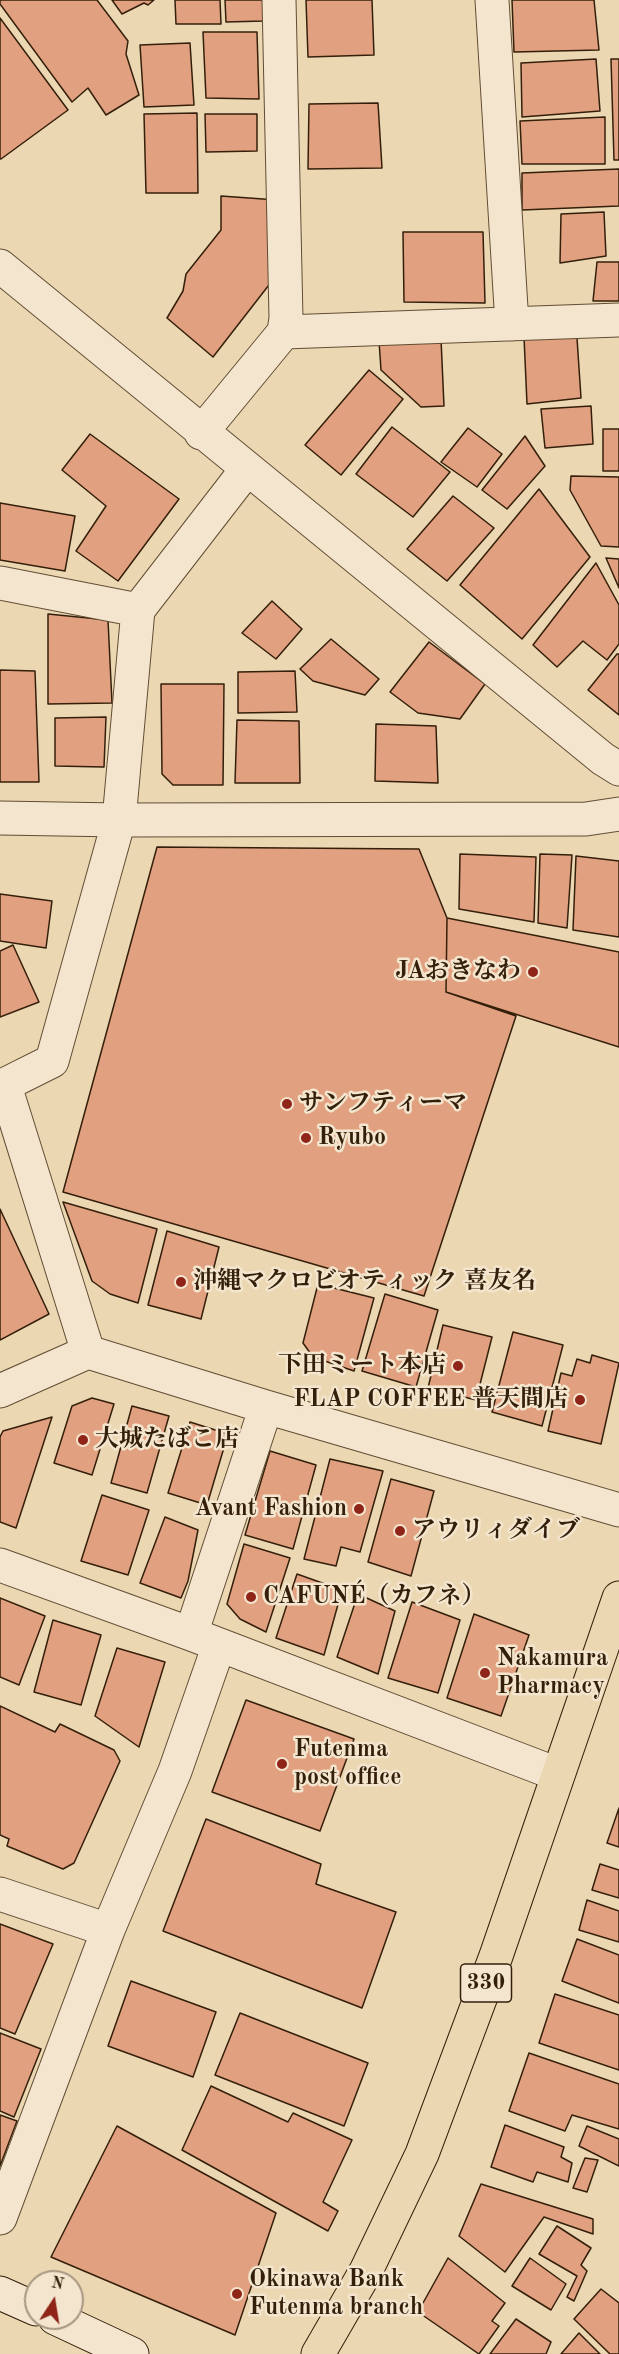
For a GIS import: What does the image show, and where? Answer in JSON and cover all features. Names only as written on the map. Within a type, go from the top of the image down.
[{"type":"highway","name":"330","points":[[318,2354],[366,2271],[422,2154],[496,1956],[619,1598]]},
{"type":"street","points":[[201,433],[284,332],[286,318],[279,0]]},
{"type":"street","points":[[492,0],[512,324]]},
{"type":"street","points":[[0,266],[201,433],[594,752],[619,769]]},
{"type":"street","points":[[284,332],[619,320]]},
{"type":"street","points":[[88,1352],[3,1087],[52,1061],[119,820],[138,610],[247,470]]},
{"type":"street","points":[[0,583],[138,610]]},
{"type":"street","points":[[0,818],[586,819],[619,814]]},
{"type":"street","points":[[0,1391],[88,1352],[266,1407],[619,1510]]},
{"type":"street","points":[[0,2218],[108,1930],[175,1771],[205,1639],[266,1407]]},
{"type":"street","points":[[0,1566],[205,1639],[557,1774]]},
{"type":"street","points":[[0,1894],[108,1930]]},
{"type":"street","points":[[0,2292],[24,2303]]},
{"type":"street","points":[[80,2330],[132,2354]]},
{"type":"building","points":[[0,0],[97,0],[128,41],[126,54],[139,95],[106,115],[88,88],[72,102],[0,4]]},
{"type":"building","points":[[112,0],[154,0],[148,5],[144,3],[122,14]]},
{"type":"building","points":[[175,0],[220,0],[221,24],[176,24]]},
{"type":"building","points":[[225,0],[264,0],[264,21],[226,22]]},
{"type":"building","points":[[306,0],[372,0],[374,55],[308,57]]},
{"type":"building","points":[[512,0],[594,0],[599,50],[514,52]]},
{"type":"building","points":[[0,18],[68,110],[1,159],[0,159]]},
{"type":"building","points":[[203,32],[257,32],[259,99],[206,98]]},
{"type":"building","points":[[190,43],[194,105],[144,107],[140,45]]},
{"type":"building","points":[[596,59],[600,111],[522,117],[521,63]]},
{"type":"building","points":[[611,59],[619,59],[619,160],[614,160]]},
{"type":"building","points":[[378,103],[382,168],[308,169],[309,104]]},
{"type":"building","points":[[197,113],[198,193],[146,193],[144,114]]},
{"type":"building","points":[[205,114],[257,114],[257,151],[206,152]]},
{"type":"building","points":[[605,117],[605,164],[522,164],[520,121]]},
{"type":"building","points":[[619,169],[619,206],[522,210],[522,173]]},
{"type":"building","points":[[221,196],[277,200],[279,272],[213,357],[167,318],[183,291],[186,274],[221,230]]},
{"type":"building","points":[[604,212],[606,256],[560,263],[561,214]]},
{"type":"building","points":[[403,232],[483,232],[485,303],[404,302]]},
{"type":"building","points":[[597,262],[619,262],[619,301],[593,301]]},
{"type":"building","points":[[524,337],[577,338],[581,398],[527,404]]},
{"type":"building","points":[[441,339],[444,406],[421,407],[381,370],[379,341]]},
{"type":"building","points":[[369,370],[403,399],[341,475],[305,445]]},
{"type":"building","points":[[591,406],[593,444],[545,448],[541,409]]},
{"type":"building","points":[[392,427],[450,472],[413,517],[356,474]]},
{"type":"building","points":[[468,428],[502,454],[477,487],[441,462]]},
{"type":"building","points":[[603,429],[619,429],[619,471],[603,471]]},
{"type":"building","points":[[90,434],[179,499],[118,581],[76,551],[106,506],[62,470]]},
{"type":"building","points":[[525,436],[545,466],[507,509],[482,490]]},
{"type":"building","points":[[571,476],[619,477],[619,547],[601,546],[570,490]]},
{"type":"building","points":[[539,489],[590,557],[522,639],[460,585]]},
{"type":"building","points":[[453,496],[494,528],[447,581],[407,549]]},
{"type":"building","points":[[0,503],[75,516],[65,571],[0,560]]},
{"type":"building","points":[[606,558],[619,559],[619,588]]},
{"type":"building","points":[[596,563],[619,605],[619,644],[607,660],[583,641],[557,667],[533,645]]},
{"type":"building","points":[[272,601],[302,629],[276,659],[242,633]]},
{"type":"building","points":[[48,614],[108,620],[112,703],[48,704]]},
{"type":"building","points":[[331,639],[379,679],[365,695],[313,681],[300,669]]},
{"type":"building","points":[[429,642],[485,684],[460,719],[418,713],[390,692]]},
{"type":"building","points":[[619,654],[619,715],[588,690]]},
{"type":"building","points":[[0,670],[35,671],[39,782],[0,782]]},
{"type":"building","points":[[295,671],[297,712],[238,713],[238,672]]},
{"type":"building","points":[[161,684],[224,684],[223,785],[173,785],[162,774]]},
{"type":"building","points":[[106,717],[104,767],[55,766],[55,718]]},
{"type":"building","points":[[237,720],[299,721],[300,783],[235,783]]},
{"type":"building","points":[[376,724],[436,726],[438,783],[375,781]]},
{"type":"building","name":"サンフティーマ","points":[[157,847],[419,849],[447,918],[446,992],[516,1016],[424,1296],[63,1192]]},
{"type":"building","points":[[460,854],[536,857],[534,922],[459,909]]},
{"type":"building","points":[[540,854],[572,855],[567,928],[538,923]]},
{"type":"building","points":[[576,856],[619,861],[619,937],[573,930]]},
{"type":"building","points":[[0,894],[52,901],[46,948],[0,941]]},
{"type":"building","name":"JAおきなわ","points":[[447,918],[619,952],[619,1047],[446,992]]},
{"type":"building","points":[[13,945],[39,1002],[0,1017],[0,951]]},
{"type":"building","points":[[63,1202],[157,1229],[138,1303],[110,1294],[92,1281]]},
{"type":"building","points":[[0,1209],[49,1314],[0,1340]]},
{"type":"building","points":[[167,1231],[219,1247],[201,1319],[148,1305]]},
{"type":"building","points":[[318,1284],[374,1298],[354,1371],[313,1357],[303,1343]]},
{"type":"building","points":[[385,1294],[438,1310],[416,1387],[362,1371]]},
{"type":"building","points":[[443,1325],[492,1337],[476,1400],[428,1388]]},
{"type":"building","points":[[513,1332],[563,1345],[542,1426],[492,1412]]},
{"type":"building","points":[[592,1355],[619,1363],[601,1444],[548,1431],[561,1373],[572,1376],[577,1359],[590,1363]]},
{"type":"building","points":[[92,1398],[114,1404],[92,1475],[54,1463],[72,1406]]},
{"type":"building","points":[[132,1406],[169,1416],[147,1493],[111,1483]]},
{"type":"building","points":[[52,1417],[16,1528],[0,1522],[0,1437],[3,1431]]},
{"type":"building","points":[[190,1422],[228,1434],[207,1505],[168,1493]]},
{"type":"building","points":[[270,1451],[316,1465],[293,1549],[245,1535]]},
{"type":"building","points":[[330,1459],[383,1471],[360,1552],[341,1547],[336,1566],[304,1559]]},
{"type":"building","points":[[391,1479],[434,1491],[411,1576],[368,1562]]},
{"type":"building","points":[[102,1495],[149,1510],[128,1575],[81,1561]]},
{"type":"building","points":[[165,1517],[198,1530],[188,1581],[181,1598],[140,1583]]},
{"type":"building","points":[[244,1544],[290,1558],[266,1632],[240,1619],[227,1604]]},
{"type":"building","points":[[297,1574],[342,1590],[324,1655],[276,1638]]},
{"type":"building","points":[[358,1594],[395,1611],[378,1674],[337,1657]]},
{"type":"building","points":[[0,1598],[45,1616],[19,1685],[0,1677]]},
{"type":"building","points":[[412,1602],[460,1620],[438,1693],[388,1678]]},
{"type":"building","points":[[474,1614],[529,1635],[501,1716],[447,1698]]},
{"type":"building","points":[[53,1620],[101,1635],[81,1705],[34,1692]]},
{"type":"building","points":[[117,1648],[165,1662],[139,1747],[95,1716]]},
{"type":"building","points":[[246,1700],[354,1739],[320,1831],[212,1792]]},
{"type":"building","points":[[0,1706],[55,1732],[60,1724],[114,1750],[120,1761],[74,1863],[63,1869],[7,1846],[9,1839],[0,1835]]},
{"type":"building","points":[[619,1808],[619,1847],[607,1843]]},
{"type":"building","points":[[206,1819],[321,1864],[316,1884],[396,1912],[362,2008],[163,1931]]},
{"type":"building","points":[[600,1864],[619,1870],[619,1898],[592,1890]]},
{"type":"building","points":[[587,1900],[619,1911],[619,1942],[579,1930]]},
{"type":"building","points":[[0,1924],[53,1944],[15,2034],[0,2028]]},
{"type":"building","points":[[577,1939],[619,1955],[619,2003],[562,1981]]},
{"type":"building","points":[[131,1981],[216,2012],[193,2077],[108,2046]]},
{"type":"building","points":[[555,1994],[619,2015],[619,2070],[539,2043]]},
{"type":"building","points":[[240,2013],[368,2063],[344,2126],[215,2075]]},
{"type":"building","points":[[0,2033],[41,2049],[14,2117],[0,2111]]},
{"type":"building","points":[[529,2053],[619,2084],[619,2129],[572,2115],[565,2131],[509,2111]]},
{"type":"building","points":[[211,2086],[288,2122],[293,2113],[352,2140],[323,2202],[338,2211],[328,2231],[182,2150]]},
{"type":"building","points":[[0,2115],[17,2121],[0,2166]]},
{"type":"building","points":[[505,2125],[564,2147],[561,2157],[572,2163],[568,2182],[537,2172],[533,2182],[491,2167]]},
{"type":"building","points":[[117,2126],[276,2213],[235,2335],[51,2257]]},
{"type":"building","points":[[587,2126],[619,2139],[619,2166],[579,2146]]},
{"type":"building","points":[[585,2158],[598,2160],[587,2192],[573,2188]]},
{"type":"building","points":[[481,2184],[593,2219],[593,2234],[544,2217],[505,2272],[459,2236]]},
{"type":"building","points":[[557,2226],[591,2248],[581,2265],[587,2271],[574,2301],[567,2297],[577,2276],[539,2254]]},
{"type":"building","points":[[448,2258],[505,2303],[492,2321],[499,2326],[479,2354],[418,2312]]},
{"type":"building","points":[[530,2258],[566,2284],[551,2310],[512,2286]]},
{"type":"building","points":[[601,2289],[619,2303],[619,2354],[610,2354],[574,2319]]},
{"type":"building","points":[[516,2319],[551,2342],[546,2354],[490,2354]]},
{"type":"building","points":[[579,2333],[600,2354],[561,2354]]},
{"type":"place","name":"JAおきなわ","points":[[533,972]]},
{"type":"place","name":"サンフティーマ","points":[[287,1104]]},
{"type":"place","name":"Ryubo","points":[[306,1138]]},
{"type":"place","name":"沖縄マクロビオティック 喜友名","points":[[181,1282]]},
{"type":"place","name":"下田ミート本店","points":[[458,1366]]},
{"type":"place","name":"FLAP COFFEE 普天間店","points":[[580,1400]]},
{"type":"place","name":"大城たばこ店","points":[[83,1440]]},
{"type":"place","name":"Avant Fashion","points":[[359,1509]]},
{"type":"place","name":"アウリィダイブ","points":[[400,1531]]},
{"type":"place","name":"CAFUNÉ（カフネ）","points":[[251,1597]]},
{"type":"place","name":"Nakamura Pharmacy","points":[[485,1673]]},
{"type":"place","name":"Futenma post office","points":[[282,1764]]},
{"type":"place","name":"Okinawa Bank Futenma branch","points":[[237,2294]]}]
